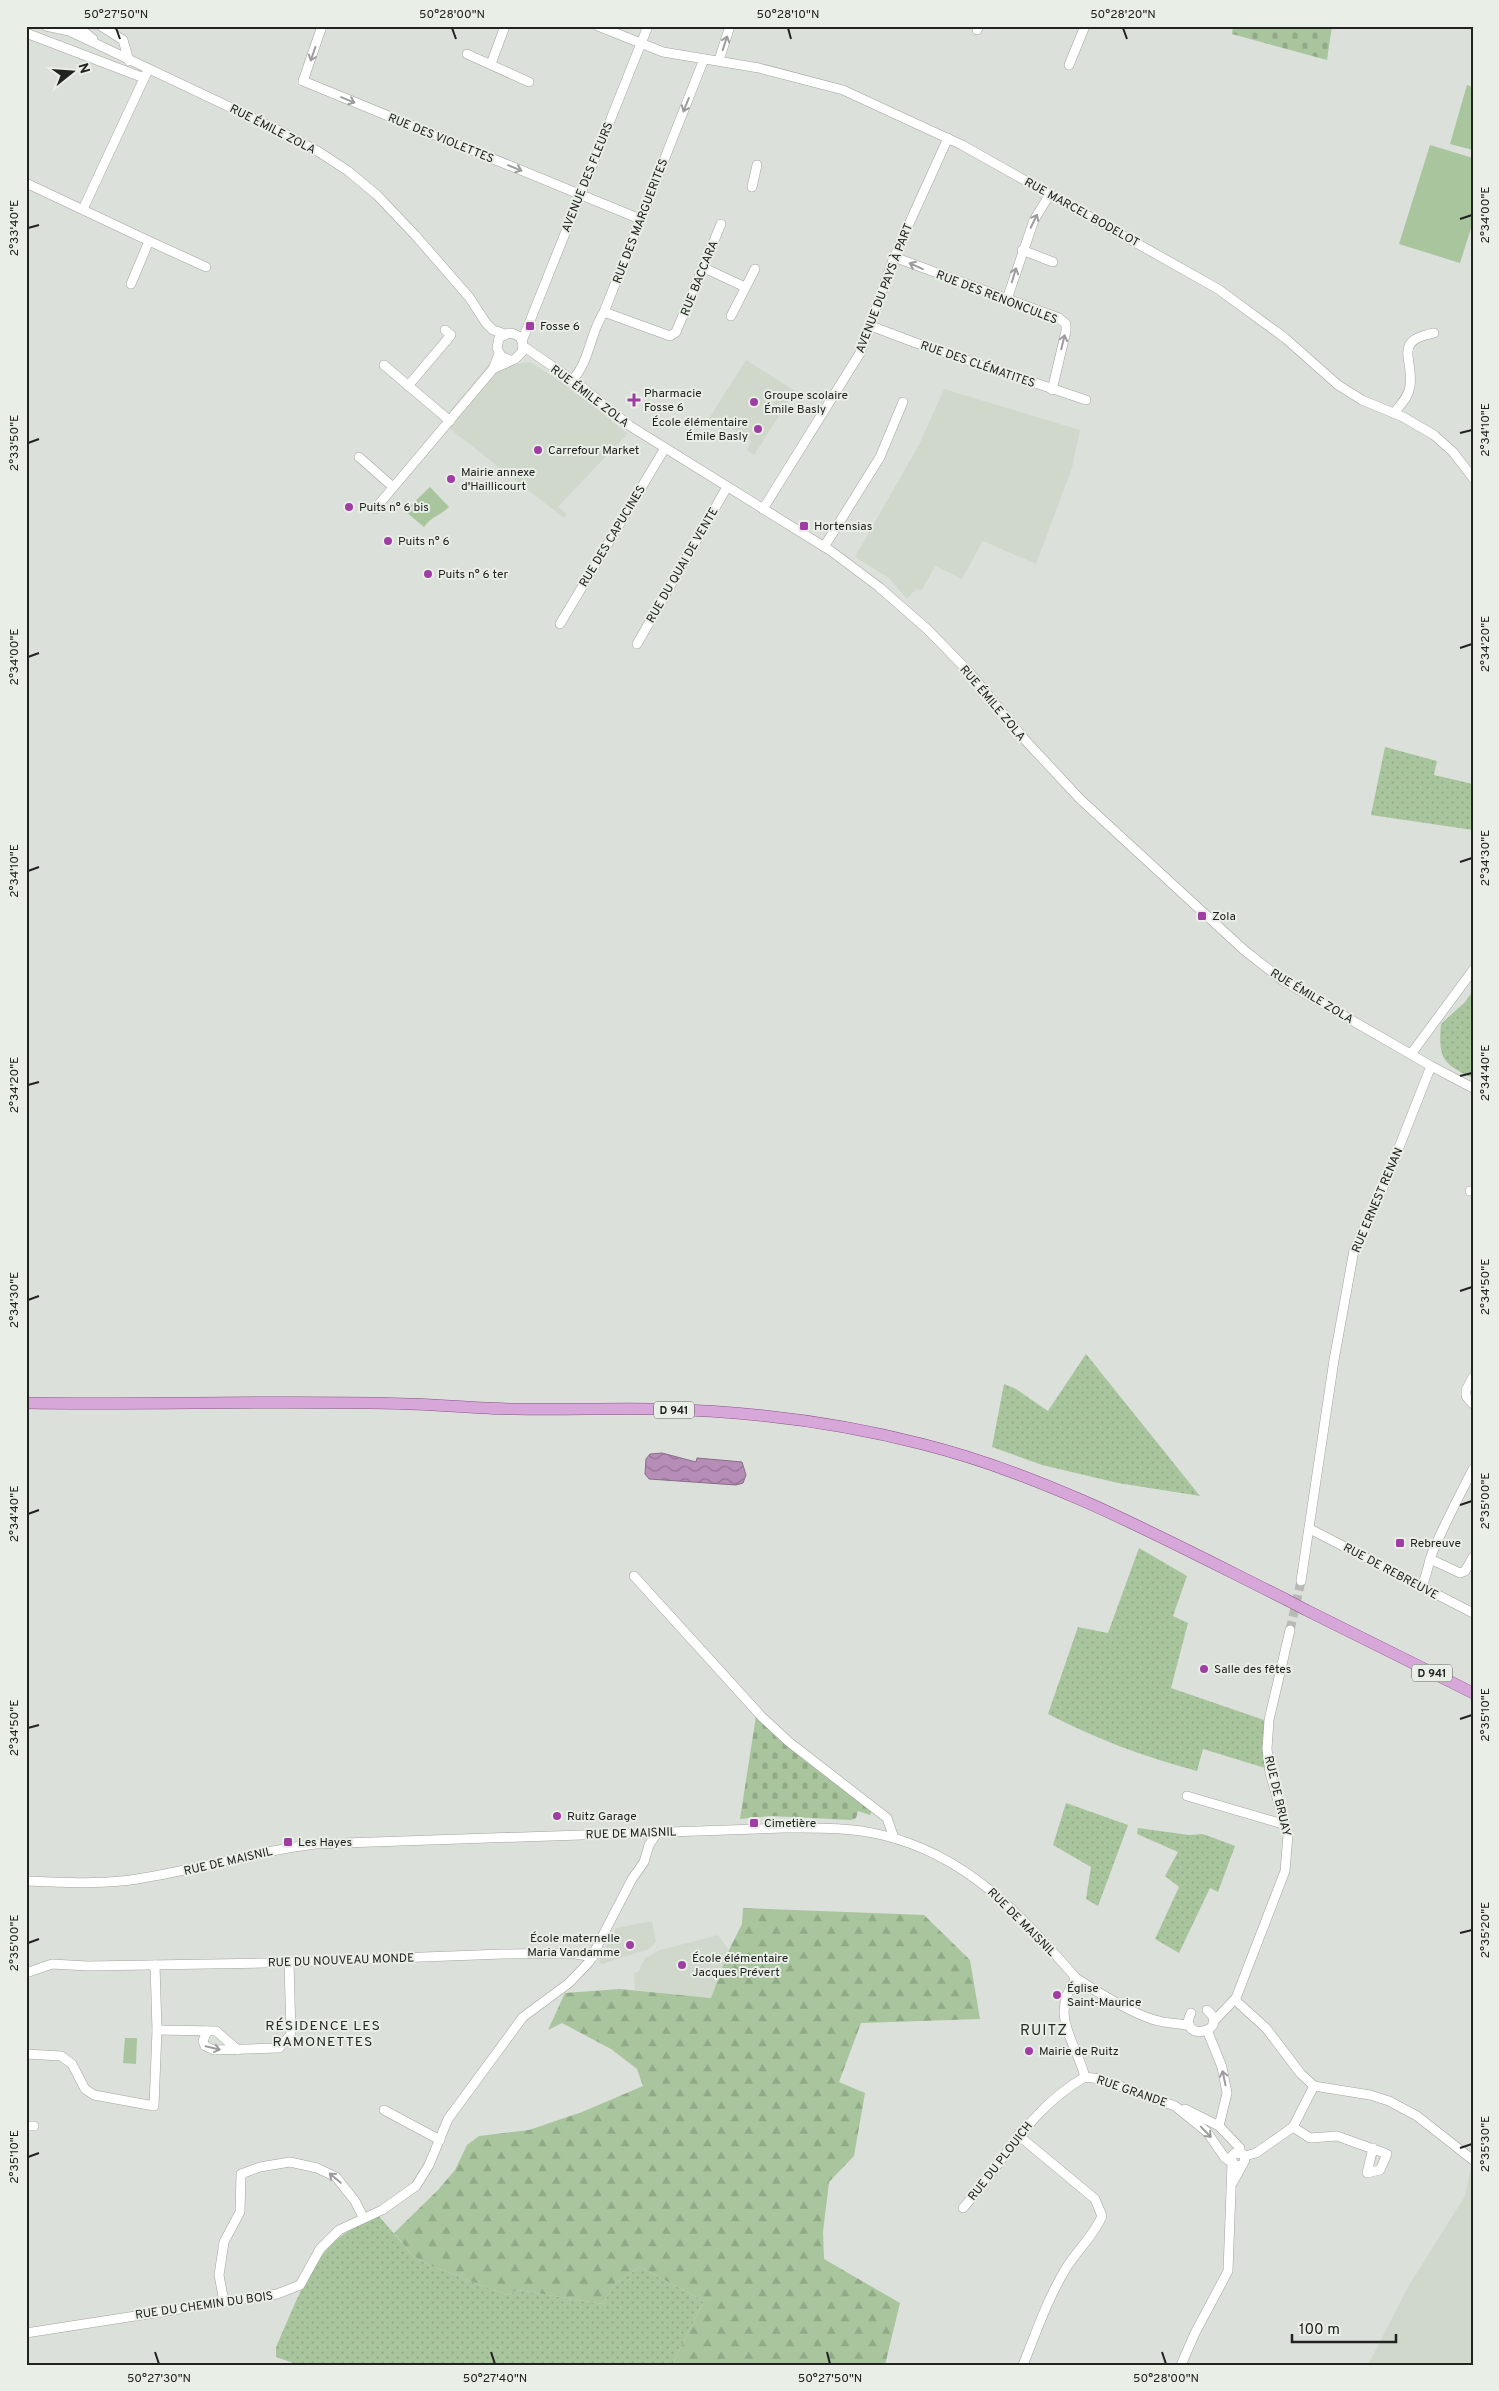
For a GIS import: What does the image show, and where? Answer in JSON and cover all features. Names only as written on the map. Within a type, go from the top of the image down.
[{"type":"main road","name":"D 941","points":[[26,1403],[372,1404],[512,1409],[662,1409],[763,1415],[838,1426],[925,1444],[997,1466],[1086,1501],[1473,1693]]},
{"type":"street","points":[[77,26],[107,50]]},
{"type":"street","points":[[101,26],[123,40],[129,61]]},
{"type":"street","name":"RUE DES VIOLETTES","points":[[322,26],[303,81],[640,219]]},
{"type":"street","points":[[491,64],[505,26]]},
{"type":"street","name":"RUE MARCEL BODELOT","points":[[598,26],[663,52],[719,60],[797,76],[843,90],[948,138],[1218,289],[1285,338],[1338,385],[1362,400],[1394,413],[1434,435],[1453,452],[1473,478]]},
{"type":"street","name":"AVENUE DES FLEURS","points":[[521,341],[648,26]]},
{"type":"street","points":[[719,60],[730,26]]},
{"type":"street","points":[[1069,65],[1085,26]]},
{"type":"street","points":[[48,41],[56,28],[107,50]]},
{"type":"street","points":[[26,33],[146,74],[83,210]]},
{"type":"street","name":"RUE ÉMILE ZOLA","points":[[107,50],[129,61],[146,74],[278,130],[319,152],[348,171],[377,195],[415,235],[469,297],[493,330],[504,334]]},
{"type":"street","points":[[467,54],[529,82]]},
{"type":"street","name":"RUE DES MARGUERITES","points":[[572,380],[580,372],[704,59]]},
{"type":"street","name":"AVENUE DU PAYS À PART","points":[[763,509],[853,367],[871,326],[894,257],[948,138]]},
{"type":"street","points":[[752,188],[757,165]]},
{"type":"street","points":[[26,183],[206,267]]},
{"type":"street","points":[[1007,299],[1022,250],[1034,220],[1050,194]]},
{"type":"street","name":"RUE BACCARA","points":[[604,312],[670,336],[676,332],[721,224]]},
{"type":"street","points":[[131,284],[149,241]]},
{"type":"street","points":[[1022,250],[1053,262]]},
{"type":"street","name":"RUE DES RENONCULES","points":[[894,257],[1059,318],[1066,324],[1066,331],[1052,390]]},
{"type":"street","points":[[702,267],[745,287]]},
{"type":"street","points":[[731,316],[755,269]]},
{"type":"street","name":"RUE ÉMILE ZOLA","points":[[476,308],[484,330],[498,349]]},
{"type":"street","name":"RUE DES CLÉMATITES","points":[[871,326],[1052,390],[1086,400]]},
{"type":"street","points":[[408,386],[451,335],[445,330]]},
{"type":"street","points":[[1394,413],[1406,398],[1410,385],[1407,348],[1413,340],[1420,336],[1434,333]]},
{"type":"street","points":[[375,509],[493,369],[514,358],[521,341],[504,334],[499,338],[493,369]]},
{"type":"street","name":"RUE ÉMILE ZOLA","points":[[521,341],[539,359],[572,380],[630,426],[824,547],[879,587],[927,629],[970,673],[1026,741],[1080,799],[1244,950],[1282,980],[1431,1066],[1473,1088]]},
{"type":"street","points":[[498,349],[504,358],[514,358]]},
{"type":"street","name":"RUE ÉMILE ZOLA","points":[[514,358],[539,359]]},
{"type":"street","points":[[384,365],[450,421]]},
{"type":"street","points":[[824,547],[880,457],[903,402]]},
{"type":"street","name":"RUE DES CAPUCINES","points":[[560,624],[665,448]]},
{"type":"street","points":[[359,457],[394,487]]},
{"type":"street","name":"RUE DU QUAI DE VENTE","points":[[637,644],[727,487]]},
{"type":"street","points":[[1411,1054],[1473,970]]},
{"type":"street","name":"RUE ERNEST RENAN","points":[[1310,1529],[1334,1360],[1354,1250],[1386,1183],[1431,1066]]},
{"type":"street","points":[[1473,1377],[1466,1390],[1466,1396],[1473,1404]]},
{"type":"street","points":[[1421,1588],[1427,1576],[1430,1560],[1473,1469]]},
{"type":"street","points":[[1301,1581],[1310,1529]]},
{"type":"street","name":"RUE DE REBREUVE","points":[[1310,1529],[1421,1588],[1473,1613]]},
{"type":"street","points":[[1430,1560],[1460,1573],[1465,1571],[1473,1556]]},
{"type":"street","points":[[634,1576],[761,1716],[789,1742],[887,1818],[894,1838]]},
{"type":"street","name":"RUE DE BRUAY","points":[[1213,2022],[1229,2006],[1286,1871],[1288,1835],[1270,1773],[1267,1749],[1269,1720],[1290,1630]]},
{"type":"street","points":[[1187,1796],[1286,1825]]},
{"type":"street","name":"RUE DE MAISNIL","points":[[26,1881],[86,1884],[135,1880],[240,1856],[316,1844],[810,1828],[856,1830],[894,1838],[940,1854],[972,1874],[1000,1898],[1076,1978],[1097,1992],[1159,2022],[1176,2022],[1190,2026]]},
{"type":"street","name":"RUE DU CHEMIN DU BOIS","points":[[26,2333],[112,2318],[277,2294],[300,2285],[320,2249],[339,2230],[363,2217],[382,2210],[416,2186],[429,2164],[448,2119],[523,2017],[569,1983],[584,1969],[593,1957],[632,1879],[657,1845],[657,1833]]},
{"type":"street","name":"RUE DU NOUVEAU MONDE","points":[[26,1973],[52,1964],[88,1966],[155,1965],[570,1953],[593,1957]]},
{"type":"street","points":[[207,2031],[203,2036],[205,2046],[214,2050],[279,2048],[291,2034],[289,1962]]},
{"type":"street","points":[[26,2054],[61,2056],[72,2064],[85,2088],[94,2095],[154,2106],[157,2030],[155,1965]]},
{"type":"street","name":"RUE GRANDE","points":[[1076,1978],[1069,1993],[1064,2013],[1066,2030],[1085,2076],[1100,2079],[1175,2106],[1208,2132],[1225,2158],[1235,2164]]},
{"type":"street","points":[[1176,2022],[1200,2008],[1207,2010],[1229,2006],[1245,2011],[1260,2021],[1301,2074],[1314,2086],[1370,2095],[1389,2101],[1417,2116],[1473,2160]]},
{"type":"street","points":[[1192,2013],[1189,2019],[1190,2026],[1200,2032],[1207,2030],[1213,2022],[1212,2015],[1207,2010]]},
{"type":"street","points":[[157,2030],[216,2031],[238,2050]]},
{"type":"street","points":[[1207,2030],[1222,2067],[1227,2093],[1219,2126]]},
{"type":"street","name":"RUE DU PLOUICH","points":[[963,2208],[981,2189],[1018,2135],[1043,2108],[1085,2076]]},
{"type":"street","points":[[1181,2365],[1195,2333],[1228,2271],[1232,2182],[1235,2164],[1234,2154],[1256,2153],[1293,2127],[1314,2086]]},
{"type":"street","points":[[1175,2106],[1188,2110],[1219,2126],[1240,2148],[1242,2154]]},
{"type":"street","points":[[384,2110],[440,2140]]},
{"type":"street","points":[[1293,2127],[1310,2138],[1337,2136],[1373,2148]]},
{"type":"street","points":[[1018,2135],[1095,2199],[1102,2216],[1098,2225],[1065,2268],[1046,2308],[1023,2365]]},
{"type":"street","points":[[224,2302],[219,2275],[224,2242],[240,2212],[241,2174],[260,2167],[290,2162],[317,2168],[336,2176],[355,2201],[363,2217]]},
{"type":"shaded area","points":[[492,360],[506,366],[530,362],[580,394],[627,434],[558,507],[567,514],[564,518],[441,422]]},
{"type":"shaded area","name":"Groupe scolaire Émile Basly","points":[[746,360],[795,391],[754,455],[747,450],[751,441],[720,419],[713,428],[706,423]]},
{"type":"shaded area","points":[[944,389],[1080,430],[1072,468],[1036,564],[983,541],[962,579],[935,566],[922,590],[916,589],[907,599],[889,578],[855,557],[920,443]]},
{"type":"shaded area","name":"École maternelle Maria Vandamme","points":[[652,1921],[656,1942],[649,1949],[602,1964],[599,1961],[616,1928]]},
{"type":"shaded area","name":"École élémentaire Jacques Prévert","points":[[718,1935],[729,1950],[711,1998],[635,1990],[634,1973],[638,1972],[645,1958],[660,1950]]},
{"type":"shaded area","points":[[1471,2168],[1473,2168],[1473,2365],[1368,2365],[1408,2287],[1465,2196]]},
{"type":"green space","points":[[1233,26],[1332,26],[1327,60],[1232,34]]},
{"type":"green space","points":[[1467,85],[1473,87],[1473,150],[1450,144]]},
{"type":"green space","points":[[1430,145],[1473,158],[1473,222],[1460,263],[1399,244]]},
{"type":"green space","points":[[430,487],[449,507],[430,520],[424,527],[405,511]]},
{"type":"green space","points":[[1385,747],[1437,761],[1434,775],[1473,784],[1473,830],[1371,815]]},
{"type":"green space","points":[[1473,991],[1473,1078],[1455,1069],[1445,1059],[1442,1053],[1440,1036],[1441,1024],[1465,1002]]},
{"type":"green space","points":[[1086,1354],[1200,1496],[1118,1483],[1042,1465],[992,1447],[1004,1384],[1016,1389],[1048,1411]]},
{"type":"green space","points":[[1139,1548],[1187,1576],[1173,1616],[1188,1623],[1171,1688],[1264,1720],[1265,1768],[1203,1749],[1197,1771],[1121,1747],[1048,1714],[1078,1627],[1108,1633]]},
{"type":"green space","points":[[756,1716],[778,1739],[872,1811],[870,1815],[858,1811],[856,1818],[851,1820],[771,1816],[740,1819]]},
{"type":"green space","points":[[1066,1803],[1128,1825],[1098,1906],[1086,1899],[1091,1867],[1053,1845]]},
{"type":"green space","points":[[1138,1828],[1189,1835],[1203,1834],[1235,1846],[1218,1892],[1210,1888],[1179,1953],[1155,1939],[1179,1887],[1165,1876],[1178,1852],[1137,1834]]},
{"type":"green space","points":[[743,1908],[924,1915],[970,1960],[980,2019],[861,2023],[839,2082],[865,2093],[854,2156],[829,2182],[823,2232],[824,2259],[900,2303],[885,2365],[672,2365],[704,2301],[640,2267],[614,2284],[603,2304],[518,2290],[507,2295],[429,2265],[413,2256],[394,2233],[438,2190],[455,2170],[467,2145],[479,2136],[529,2130],[582,2112],[643,2086],[637,2069],[611,2049],[562,2023],[548,2030],[565,1993],[620,1989],[711,1998],[729,1950],[742,1924]]},
{"type":"green space","points":[[125,2038],[137,2038],[136,2064],[123,2063]]},
{"type":"green space","points":[[378,2215],[413,2256],[429,2265],[507,2295],[518,2290],[603,2304],[614,2284],[640,2267],[704,2301],[672,2365],[299,2365],[276,2357],[276,2347],[293,2308],[306,2281],[321,2257],[341,2237]]},
{"type":"water","points":[[662,1453],[696,1462],[697,1458],[742,1462],[746,1475],[743,1483],[736,1485],[649,1479],[645,1474],[646,1459],[650,1454]]},
{"type":"tunnel","points":[[1290,1630],[1301,1581]]},
{"type":"place","name":"Fosse 6","points":[[530,326]]},
{"type":"place","name":"Pharmacie Fosse 6","points":[[634,400]]},
{"type":"place","name":"Groupe scolaire Émile Basly","points":[[754,402]]},
{"type":"place","name":"École élémentaire Émile Basly","points":[[758,429]]},
{"type":"place","name":"Carrefour Market","points":[[538,450]]},
{"type":"place","name":"Mairie annexe d'Haillicourt","points":[[451,479]]},
{"type":"place","name":"Puits n° 6 bis","points":[[349,507]]},
{"type":"place","name":"Hortensias","points":[[804,526]]},
{"type":"place","name":"Puits n° 6","points":[[388,541]]},
{"type":"place","name":"Puits n° 6 ter","points":[[428,574]]},
{"type":"place","name":"Zola","points":[[1202,916]]},
{"type":"place","name":"Rebreuve","points":[[1400,1543]]},
{"type":"place","name":"Salle des fêtes","points":[[1204,1669]]},
{"type":"place","name":"Ruitz Garage","points":[[557,1816]]},
{"type":"place","name":"Cimetière","points":[[754,1823]]},
{"type":"place","name":"Les Hayes","points":[[288,1842]]},
{"type":"place","name":"École maternelle Maria Vandamme","points":[[630,1945]]},
{"type":"place","name":"École élémentaire Jacques Prévert","points":[[682,1965]]},
{"type":"place","name":"Église Saint-Maurice","points":[[1057,1995]]},
{"type":"place","name":"Mairie de Ruitz","points":[[1029,2051]]},
{"type":"district","name":"RUITZ","points":[[1044,2030]]},
{"type":"district","name":"RÉSIDENCE LES RAMONETTES","points":[[323,2034]]}]
